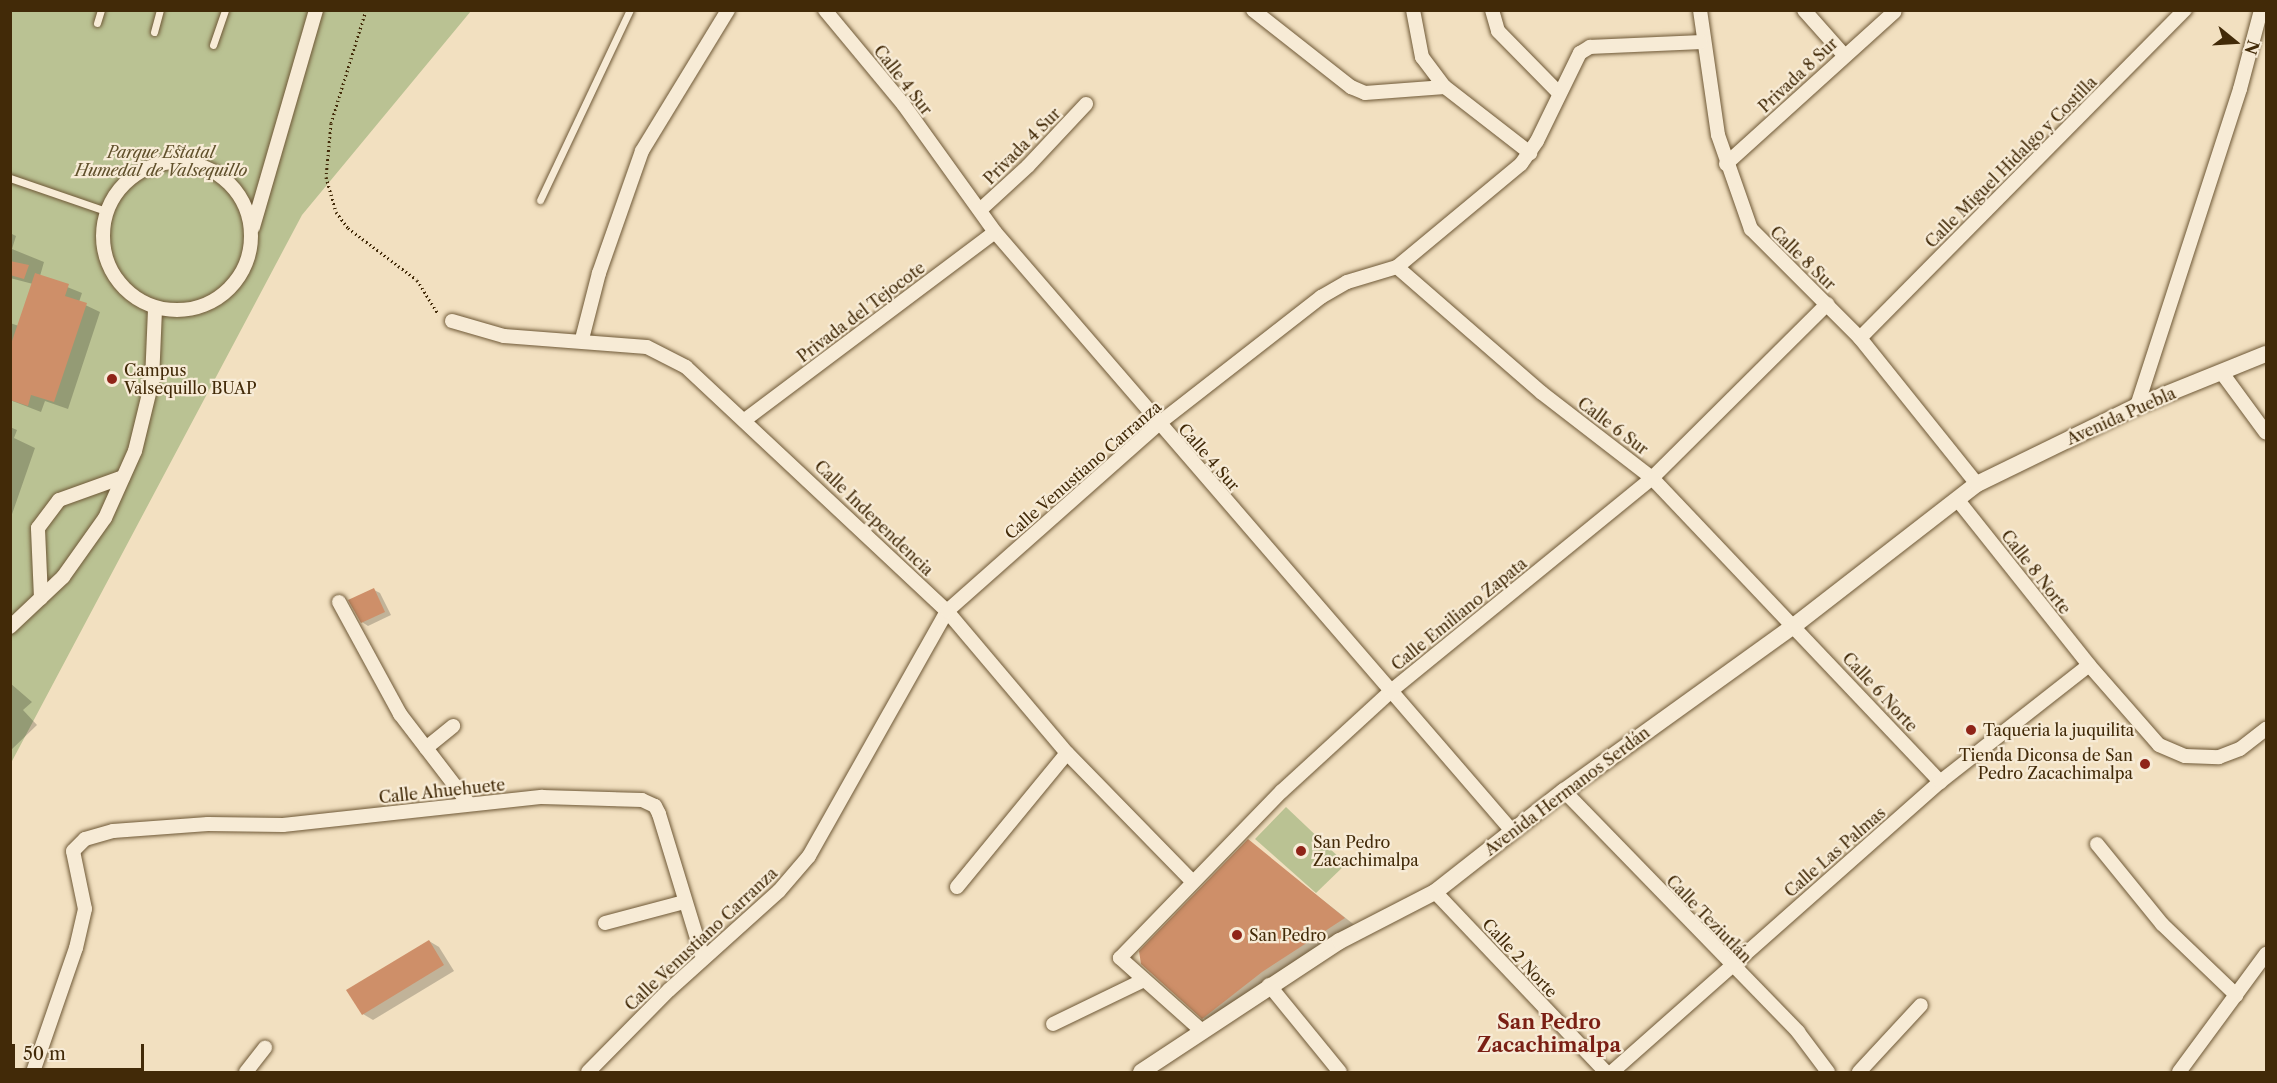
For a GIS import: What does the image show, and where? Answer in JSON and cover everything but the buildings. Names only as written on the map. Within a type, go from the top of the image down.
[{"type":"street","points":[[251,232],[248,214],[231,184],[209,169],[184,161],[159,163],[136,173],[118,190],[106,211],[102,235],[109,266],[133,298],[155,308],[179,311],[202,307],[224,294],[245,266],[251,232],[316,10]]},
{"type":"street","points":[[582,339],[599,273],[642,151],[728,10]]},
{"type":"street","name":"Calle 4 Sur","points":[[825,10],[903,104],[995,232],[1158,424],[1512,831]]},
{"type":"street","points":[[1253,10],[1351,87],[1365,93],[1445,87]]},
{"type":"street","points":[[1413,10],[1422,57],[1445,87],[1530,153]]},
{"type":"street","points":[[1492,10],[1498,32],[1559,93]]},
{"type":"street","name":"Calle 8 Sur","points":[[1700,10],[1701,42],[1726,164],[1751,229],[1860,338],[1977,484]]},
{"type":"street","points":[[1804,10],[1844,55]]},
{"type":"street","name":"Calle Miguel Hidalgo y Costilla","points":[[1860,338],[2185,10]]},
{"type":"street","points":[[2137,406],[2240,90],[2261,10]]},
{"type":"street","name":"Privada 8 Sur","points":[[1726,164],[1894,12]]},
{"type":"street","name":"Calle Venustiano Carranza","points":[[588,1072],[703,958],[779,891],[809,856],[947,611],[1158,424],[1321,297],[1347,282],[1397,267],[1530,153],[1574,59],[1590,47],[1701,42]]},
{"type":"street","name":"Privada 4 Sur","points":[[980,210],[1028,166],[1086,104]]},
{"type":"street","name":"Privada del Tejocote","points":[[746,419],[995,232]]},
{"type":"street","name":"Calle 6 Sur","points":[[1397,267],[1542,393],[1653,478],[1796,625]]},
{"type":"street","name":"Calle Emiliano Zapata","points":[[1142,981],[1120,958],[1192,881],[1391,691],[1653,478],[1827,303]]},
{"type":"street","points":[[10,627],[63,577],[105,518],[135,452],[152,381],[155,308]]},
{"type":"street","name":"Calle Independencia","points":[[452,321],[504,336],[582,339],[647,347],[667,355],[746,419],[947,611],[1067,753],[1192,881]]},
{"type":"street","name":"Avenida Puebla","points":[[1977,484],[2137,406],[2266,354]]},
{"type":"street","points":[[2222,373],[2266,433]]},
{"type":"street","points":[[41,598],[38,528],[59,500],[123,477]]},
{"type":"street","name":"Avenida Hermanos Serdán","points":[[1141,1072],[1269,985],[1340,941],[1435,892],[1564,791],[1796,625],[1977,484]]},
{"type":"street","name":"Calle 8 Norte","points":[[1957,500],[2089,665],[2149,736],[2169,751],[2185,756],[2218,757],[2240,748],[2266,729]]},
{"type":"street","points":[[339,602],[400,714],[469,804]]},
{"type":"street","name":"Calle 6 Norte","points":[[1796,625],[1940,782]]},
{"type":"street","name":"Calle Las Palmas","points":[[1612,1072],[1940,782],[2089,665]]},
{"type":"street","points":[[426,748],[453,726]]},
{"type":"street","points":[[957,887],[1067,753]]},
{"type":"street","name":"Calle Teziutlán","points":[[1564,791],[1730,966],[1798,1032],[1828,1072]]},
{"type":"street","name":"Calle Ahuehuete","points":[[33,1072],[84,918],[86,900],[72,861],[75,846],[113,831],[208,824],[283,825],[542,797],[624,798],[649,802],[659,814],[684,902],[703,958]]},
{"type":"street","points":[[2097,844],[2162,924],[2236,995]]},
{"type":"street","name":"Calle 2 Norte","points":[[1435,892],[1606,1072]]},
{"type":"street","points":[[605,923],[684,902]]},
{"type":"street","points":[[2179,1072],[2266,954]]},
{"type":"street","points":[[1053,1024],[1142,981],[1202,1031]]},
{"type":"street","points":[[1269,985],[1340,1072]]},
{"type":"street","points":[[1859,1072],[1921,1005]]},
{"type":"street","points":[[246,1072],[265,1048]]},
{"type":"lane","points":[[97,23],[101,10]]},
{"type":"lane","points":[[154,32],[160,10]]},
{"type":"lane","points":[[213,45],[225,10]]},
{"type":"lane","points":[[540,200],[630,10]]},
{"type":"lane","points":[[10,178],[106,211]]},
{"type":"path","points":[[366,10],[331,123],[328,185],[336,212],[348,228],[417,280],[439,315],[452,321]]},
{"type":"green space","name":"Parque Estatal Humedal de Valsequillo","points":[[11,11],[471,11],[302,215],[11,763]]},
{"type":"green space","name":"San Pedro Zacachimalpa","points":[[1286,807],[1346,864],[1316,893],[1255,839]]},
{"type":"place","name":"Campus Valsequillo BUAP","points":[[112,379]]},
{"type":"place","name":"Taqueria la juquilita","points":[[1971,730]]},
{"type":"place","name":"Tienda Diconsa de San Pedro Zacachimalpa","points":[[2145,764]]},
{"type":"place","name":"San Pedro Zacachimalpa","points":[[1301,851]]},
{"type":"place","name":"San Pedro","points":[[1237,935]]},
{"type":"district","name":"San Pedro Zacachimalpa","points":[[1549,1034]]}]
